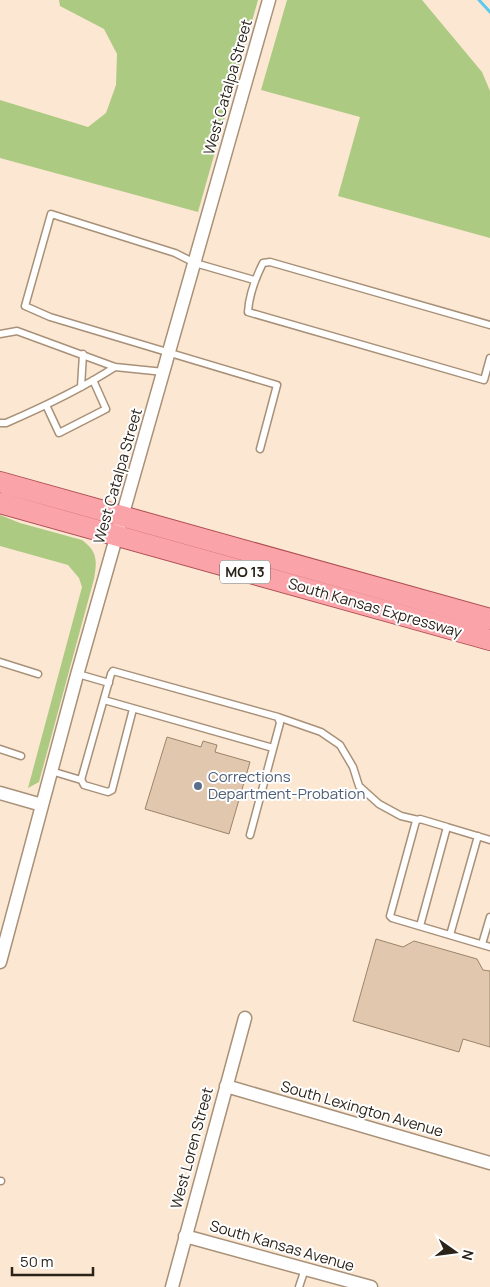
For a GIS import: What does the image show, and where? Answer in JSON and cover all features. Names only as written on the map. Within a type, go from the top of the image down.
[{"type":"main road","name":"South Kansas Expressway","points":[[0,482],[490,619]]},
{"type":"main road","name":"South Kansas Expressway","points":[[0,503],[490,640]]},
{"type":"street","name":"West Catalpa Street","points":[[0,962],[78,674],[269,0]]},
{"type":"street","points":[[0,793],[42,805]]},
{"type":"street","name":"West Loren Street","points":[[172,1287],[245,1018]]},
{"type":"street","name":"South Lexington Avenue","points":[[226,1086],[490,1163]]},
{"type":"street","name":"South Kansas Avenue","points":[[186,1236],[371,1287]]},
{"type":"lane","points":[[254,280],[195,263],[175,253],[52,214],[24,306],[50,317],[277,386],[260,449]]},
{"type":"lane","points":[[490,325],[270,262],[262,263],[254,280],[248,312],[484,380],[490,358]]},
{"type":"lane","points":[[0,334],[16,331],[115,367],[164,372]]},
{"type":"lane","points":[[81,387],[83,354]]},
{"type":"lane","points":[[0,423],[6,423],[46,405],[115,367]]},
{"type":"lane","points":[[46,405],[60,433],[106,409],[93,380]]},
{"type":"lane","points":[[0,662],[38,674]]},
{"type":"lane","points":[[133,709],[112,790],[108,792],[84,785],[81,779],[111,674],[117,671],[278,717],[321,732],[340,745],[353,767],[359,786],[379,804],[401,816],[490,840]]},
{"type":"lane","points":[[78,674],[109,683]]},
{"type":"lane","points":[[104,700],[273,748]]},
{"type":"lane","points":[[250,835],[280,722],[278,717]]},
{"type":"lane","points":[[0,749],[21,756]]},
{"type":"lane","points":[[51,771],[81,779]]},
{"type":"lane","points":[[418,820],[390,913],[392,918],[490,947]]},
{"type":"lane","points":[[420,926],[447,827]]},
{"type":"lane","points":[[450,935],[478,836]]},
{"type":"lane","points":[[482,944],[490,917]]},
{"type":"lane","points":[[300,1287],[305,1269]]},
{"type":"green space","points":[[59,0],[258,0],[198,212],[0,158],[0,100],[88,127],[106,113],[116,85],[117,54],[104,29],[60,6]]},
{"type":"green space","points":[[287,0],[422,0],[482,72],[490,91],[490,238],[338,196],[360,117],[261,90]]},
{"type":"green space","points":[[0,515],[20,523],[82,540],[94,553],[96,562],[94,579],[39,782],[28,788],[82,587],[79,578],[68,565],[0,546]]},
{"type":"building","name":"Corrections Department-Probation","points":[[167,737],[201,747],[203,741],[217,745],[215,752],[250,762],[229,834],[145,809]]},
{"type":"building","points":[[376,939],[403,947],[414,941],[477,959],[483,970],[490,971],[490,1047],[463,1039],[459,1052],[353,1021]]},
{"type":"waterway","points":[[479,0],[490,12]]},
{"type":"place","name":"Corrections Department-Probation","points":[[198,786]]}]
